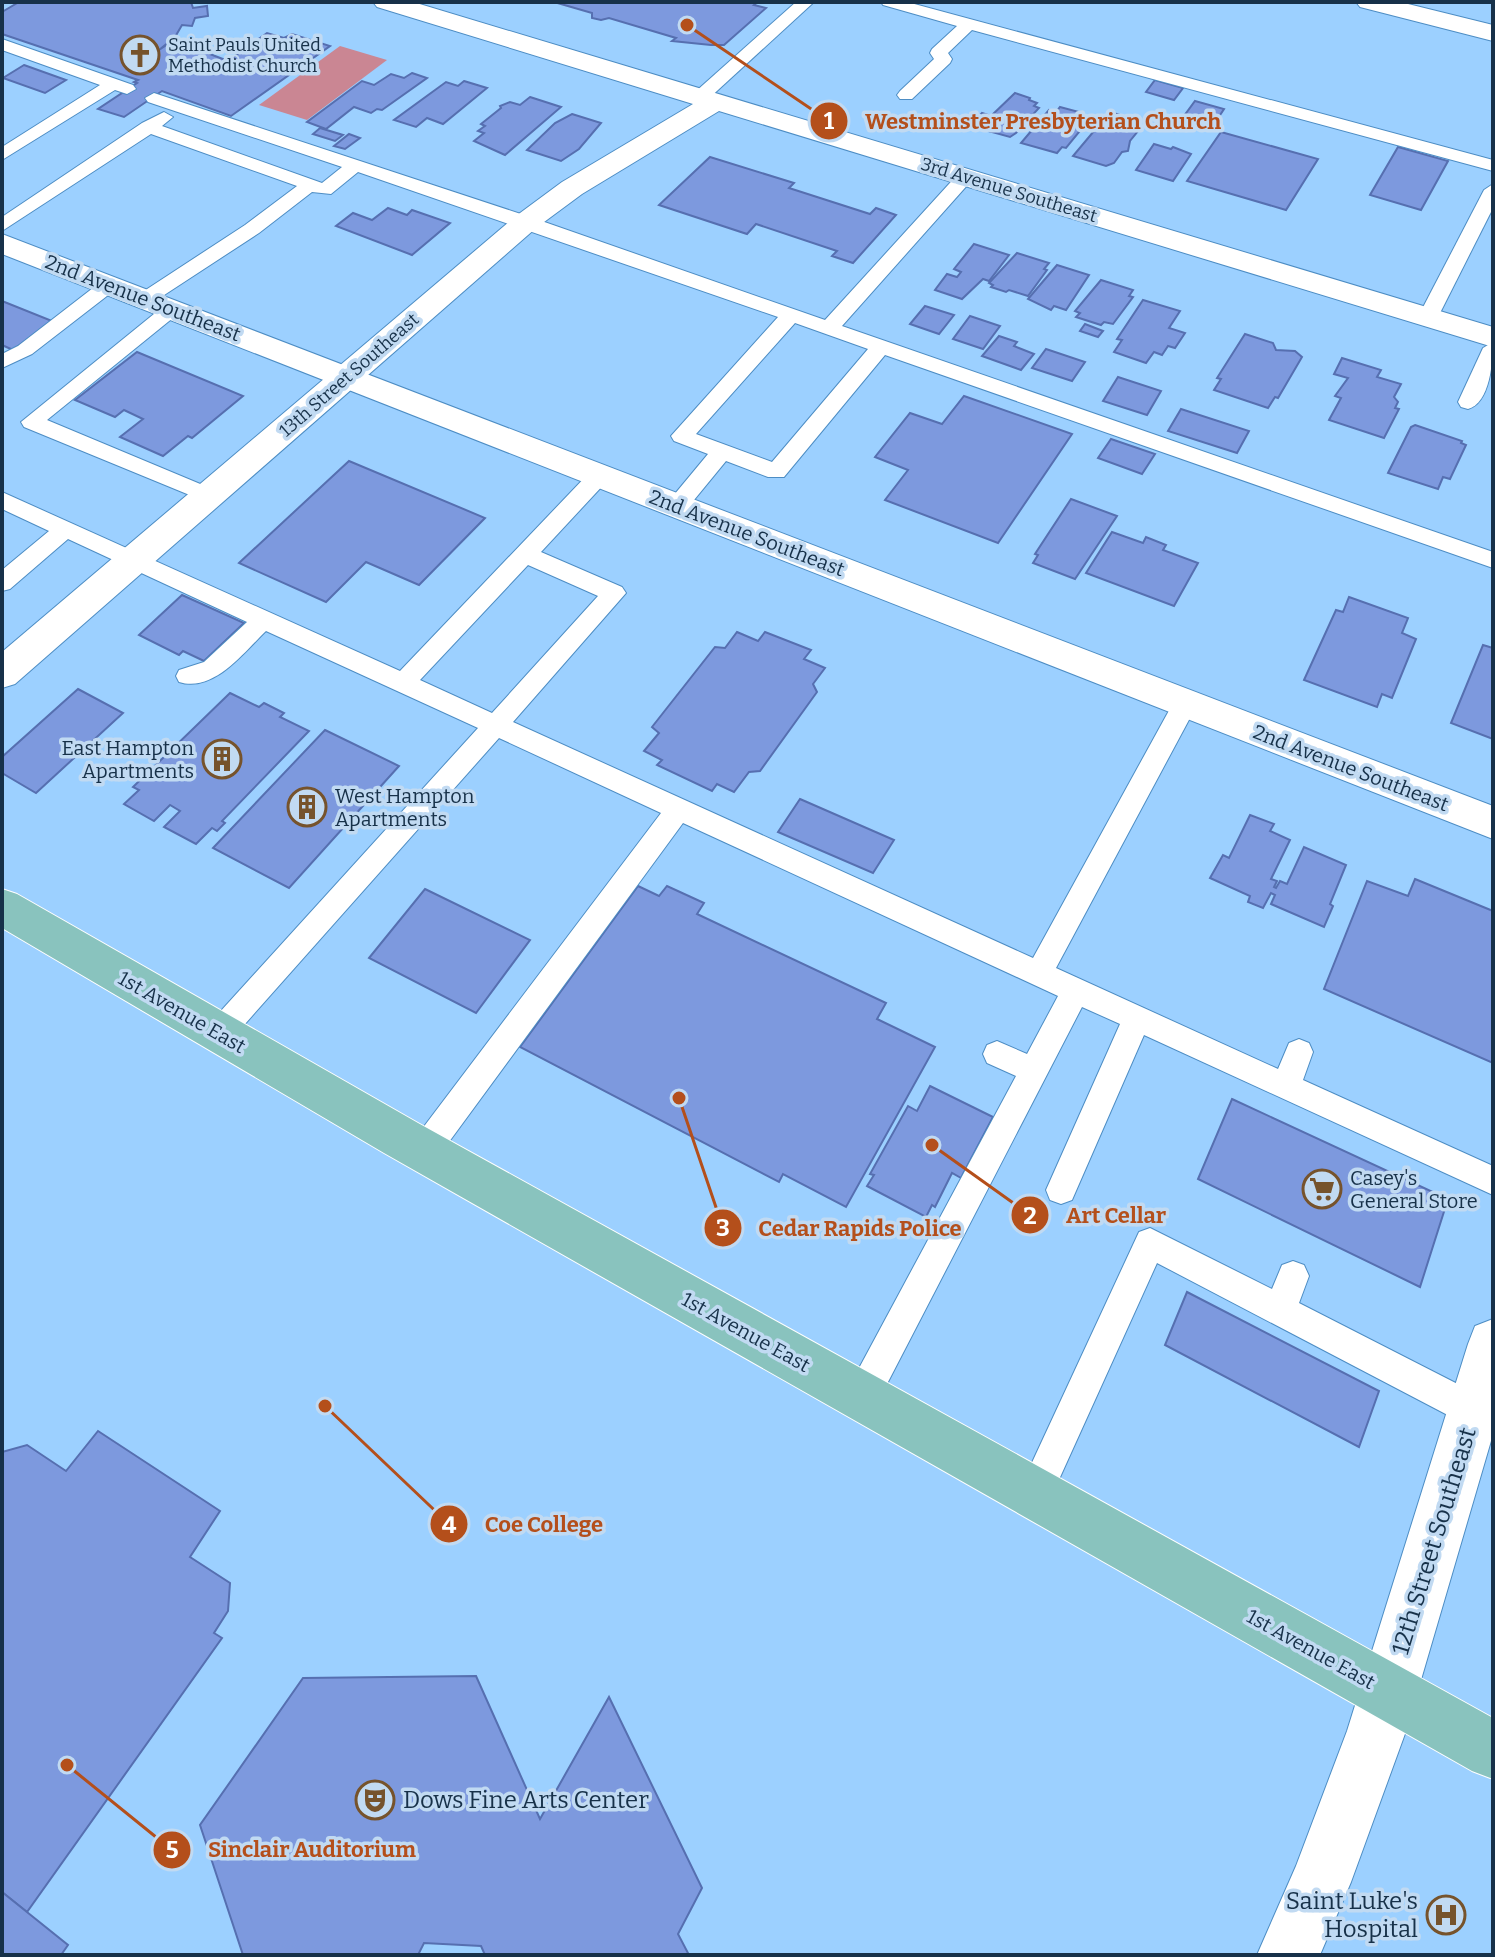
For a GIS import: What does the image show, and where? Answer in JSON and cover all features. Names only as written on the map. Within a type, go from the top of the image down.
[{"type":"main road","name":"3rd Avenue Southeast","points":[[386,2],[1493,337]]},
{"type":"main road","points":[[1369,2],[1493,33]]},
{"type":"main road","name":"13th Street Southeast","points":[[2,674],[526,222],[707,99]]},
{"type":"main road","name":"2nd Avenue Southeast","points":[[2,243],[1493,823]]},
{"type":"main road","name":"1st Avenue East","points":[[2,907],[424,1151],[1493,1750]]},
{"type":"main road","name":"12th Street Southeast","points":[[1288,1955],[1321,1885],[1389,1693],[1493,1344]]},
{"type":"lane","points":[[707,99],[806,2]]},
{"type":"lane","points":[[889,2],[968,24],[1023,32],[1319,110],[1493,166]]},
{"type":"lane","points":[[906,95],[944,59],[938,53],[968,24]]},
{"type":"lane","points":[[2,44],[120,86],[2,155]]},
{"type":"lane","points":[[154,98],[526,222],[1493,560]]},
{"type":"lane","points":[[2,225],[179,107]]},
{"type":"lane","points":[[148,127],[324,190],[356,165]]},
{"type":"lane","points":[[829,328],[965,177]]},
{"type":"lane","points":[[209,496],[32,422],[158,304],[310,185]]},
{"type":"lane","points":[[1428,317],[1493,190]]},
{"type":"lane","points":[[2,362],[25,350],[109,285]]},
{"type":"lane","points":[[791,315],[682,436],[776,472],[881,346]]},
{"type":"lane","points":[[1468,402],[1493,348]]},
{"type":"lane","points":[[677,506],[723,451]]},
{"type":"lane","points":[[403,683],[599,476]]},
{"type":"lane","points":[[2,500],[496,725],[651,784],[679,809],[1493,1181]]},
{"type":"lane","points":[[2,583],[66,529]]},
{"type":"lane","points":[[219,1033],[614,593],[525,554]]},
{"type":"lane","points":[[188,676],[212,669],[264,619]]},
{"type":"lane","points":[[1039,973],[1186,703]]},
{"type":"lane","points":[[424,1151],[679,809]]},
{"type":"lane","points":[[862,1397],[1076,990]]},
{"type":"lane","points":[[1061,1190],[1137,1018]]},
{"type":"lane","points":[[1286,1086],[1299,1052]]},
{"type":"lane","points":[[997,1054],[1034,1070]]},
{"type":"lane","points":[[1035,1494],[1150,1243],[1473,1410]]},
{"type":"lane","points":[[1280,1311],[1293,1276]]},
{"type":"shaded area","points":[[340,46],[387,60],[307,120],[259,105]]},
{"type":"building","name":"Saint Pauls United Methodist Church","points":[[19,2],[191,2],[193,8],[207,6],[208,16],[195,18],[192,26],[182,25],[175,37],[159,50],[174,40],[228,61],[267,33],[284,38],[292,34],[330,46],[231,116],[162,91],[124,117],[98,109],[138,80],[2,34],[2,12]]},
{"type":"building","points":[[554,2],[758,2],[754,5],[766,8],[724,45],[711,45],[672,41],[676,38],[609,18],[592,18],[592,13]]},
{"type":"building","points":[[24,65],[66,80],[45,93],[3,78]]},
{"type":"building","points":[[412,73],[427,78],[382,110],[371,113],[354,107],[326,129],[307,122],[362,81],[374,85],[391,74],[404,78]]},
{"type":"building","points":[[1155,80],[1183,88],[1174,100],[1146,92]]},
{"type":"building","points":[[464,81],[487,88],[443,124],[427,118],[416,127],[394,120],[446,82],[458,86]]},
{"type":"building","points":[[1015,93],[1030,98],[1039,108],[1016,133],[1010,137],[970,126],[982,113],[991,116]]},
{"type":"building","points":[[530,97],[561,107],[505,155],[474,141],[484,133],[478,131],[485,126],[481,124],[500,106],[510,102],[520,105]]},
{"type":"building","points":[[1195,101],[1224,109],[1214,124],[1184,116]]},
{"type":"building","points":[[1060,107],[1079,112],[1075,117],[1088,121],[1066,148],[1062,147],[1057,153],[1021,143],[1049,110],[1056,112]]},
{"type":"building","points":[[1110,112],[1137,120],[1130,129],[1138,131],[1130,141],[1128,151],[1122,152],[1114,163],[1106,166],[1073,156]]},
{"type":"building","points":[[572,114],[601,123],[579,149],[561,161],[527,150],[555,123]]},
{"type":"building","points":[[320,128],[343,135],[335,141],[313,134]]},
{"type":"building","points":[[1221,132],[1318,159],[1286,210],[1187,181]]},
{"type":"building","points":[[349,134],[360,138],[345,149],[334,146]]},
{"type":"building","points":[[1154,144],[1191,154],[1173,181],[1136,170]]},
{"type":"building","points":[[1398,147],[1448,161],[1421,210],[1370,195]]},
{"type":"building","points":[[710,157],[794,183],[789,188],[870,214],[876,208],[896,215],[853,263],[832,256],[837,251],[756,224],[747,234],[659,205]]},
{"type":"building","points":[[388,208],[407,215],[412,210],[450,223],[412,255],[336,226],[353,213],[372,220]]},
{"type":"building","points":[[974,244],[1009,255],[989,281],[983,279],[962,299],[935,290],[947,274],[957,277],[961,272],[954,269]]},
{"type":"building","points":[[1017,253],[1049,263],[1028,296],[991,287],[993,285],[989,283]]},
{"type":"building","points":[[1057,265],[1089,275],[1066,310],[1054,306],[1051,310],[1028,299]]},
{"type":"building","points":[[1101,280],[1133,290],[1129,296],[1133,297],[1113,324],[1104,322],[1101,325],[1076,317],[1080,313],[1075,311]]},
{"type":"building","points":[[1143,300],[1180,311],[1169,328],[1185,333],[1175,348],[1168,346],[1162,355],[1154,352],[1146,363],[1114,352],[1122,340],[1117,339]]},
{"type":"building","points":[[2,301],[52,321],[13,350],[2,345]]},
{"type":"building","points":[[925,306],[954,315],[939,334],[910,324]]},
{"type":"building","points":[[970,316],[1000,326],[983,349],[953,339]]},
{"type":"building","points":[[1085,324],[1103,331],[1098,337],[1080,331]]},
{"type":"building","points":[[1245,334],[1273,343],[1276,350],[1295,351],[1302,357],[1278,398],[1275,397],[1268,408],[1214,390],[1221,379],[1217,378]]},
{"type":"building","points":[[999,336],[1017,342],[1014,346],[1034,354],[1021,370],[982,356]]},
{"type":"building","points":[[1046,349],[1085,362],[1072,381],[1032,368]]},
{"type":"building","points":[[137,352],[243,396],[192,438],[188,436],[163,456],[120,437],[143,419],[124,410],[115,417],[75,400]]},
{"type":"building","points":[[1342,358],[1381,370],[1377,377],[1401,384],[1394,397],[1398,402],[1395,408],[1399,409],[1384,438],[1329,420],[1341,398],[1335,396],[1348,378],[1334,374]]},
{"type":"building","points":[[1118,377],[1161,391],[1147,415],[1103,401]]},
{"type":"building","points":[[964,396],[1072,434],[998,543],[885,500],[908,470],[875,457],[910,413],[942,424]]},
{"type":"building","points":[[1181,409],[1249,431],[1237,453],[1168,431]]},
{"type":"building","points":[[1415,425],[1466,445],[1450,479],[1443,477],[1438,489],[1388,473],[1411,427]]},
{"type":"building","points":[[1111,439],[1155,454],[1142,474],[1098,458]]},
{"type":"building","points":[[349,461],[485,518],[419,585],[366,562],[326,602],[239,563]]},
{"type":"building","points":[[1071,499],[1117,516],[1075,579],[1033,563],[1038,555],[1035,554]]},
{"type":"building","points":[[1112,532],[1143,543],[1146,537],[1166,545],[1163,550],[1198,563],[1174,606],[1086,573]]},
{"type":"building","points":[[182,595],[244,623],[204,661],[183,651],[179,655],[139,635]]},
{"type":"building","points":[[1349,597],[1408,618],[1402,633],[1416,639],[1392,698],[1382,694],[1377,707],[1304,680],[1336,610],[1343,612]]},
{"type":"building","points":[[737,632],[758,641],[765,632],[811,650],[804,659],[825,668],[813,684],[817,692],[760,771],[749,772],[734,792],[717,784],[712,791],[657,765],[662,760],[644,751],[659,733],[652,727],[715,647],[725,648]]},
{"type":"building","points":[[1483,645],[1493,648],[1493,739],[1451,723]]},
{"type":"building","points":[[78,689],[123,713],[36,793],[2,773],[2,757]]},
{"type":"building","name":"East Hampton Apartments","points":[[230,693],[259,707],[264,703],[284,713],[280,717],[309,731],[222,821],[225,823],[217,831],[212,828],[196,844],[164,827],[180,811],[170,805],[154,821],[124,804],[139,790],[133,787]]},
{"type":"building","name":"West Hampton Apartments","points":[[325,730],[399,766],[289,888],[213,848]]},
{"type":"building","points":[[800,799],[894,840],[873,873],[778,832]]},
{"type":"building","points":[[1250,815],[1274,824],[1270,831],[1290,840],[1271,879],[1277,881],[1274,887],[1280,881],[1287,884],[1304,847],[1346,865],[1324,927],[1271,904],[1275,895],[1271,893],[1263,908],[1248,902],[1250,896],[1210,878],[1223,855],[1229,858]]},
{"type":"building","points":[[1415,879],[1493,911],[1493,1063],[1324,989],[1367,881],[1408,896]]},
{"type":"building","points":[[638,886],[659,896],[667,886],[704,903],[697,914],[886,1003],[877,1019],[935,1047],[846,1207],[783,1174],[779,1182],[520,1047]]},
{"type":"building","points":[[425,889],[530,940],[476,1013],[369,958]]},
{"type":"building","points":[[930,1086],[993,1117],[961,1178],[952,1173],[935,1207],[932,1205],[926,1217],[867,1186],[874,1175],[870,1174],[908,1106],[917,1111]]},
{"type":"building","name":"Casey's General Store","points":[[1232,1099],[1448,1199],[1420,1287],[1198,1179]]},
{"type":"building","points":[[1187,1292],[1379,1391],[1359,1447],[1165,1345]]},
{"type":"building","points":[[98,1431],[220,1511],[190,1557],[230,1583],[228,1611],[214,1633],[222,1638],[27,1912],[2,1892],[2,1452],[27,1445],[66,1471]]},
{"type":"building","name":"Dows Fine Arts Center","points":[[476,1676],[540,1819],[609,1697],[702,1888],[678,1934],[689,1955],[485,1955],[481,1946],[424,1943],[418,1955],[243,1955],[200,1825],[303,1678]]},
{"type":"building","points":[[2,1892],[68,1945],[61,1955],[2,1955]]},
{"type":"place","name":"Westminster Presbyterian Church","points":[[687,25]]},
{"type":"place","name":"Saint Pauls United Methodist Church","points":[[140,55]]},
{"type":"place","name":"East Hampton Apartments","points":[[222,759]]},
{"type":"place","name":"West Hampton Apartments","points":[[307,807]]},
{"type":"place","name":"Cedar Rapids Police","points":[[679,1098]]},
{"type":"place","name":"Art Cellar","points":[[932,1145]]},
{"type":"place","name":"Casey's General Store","points":[[1322,1189]]},
{"type":"place","name":"Coe College","points":[[325,1406]]},
{"type":"place","name":"Sinclair Auditorium","points":[[67,1765]]},
{"type":"place","name":"Dows Fine Arts Center","points":[[375,1800]]},
{"type":"place","name":"Saint Luke's Hospital","points":[[1446,1915]]}]
